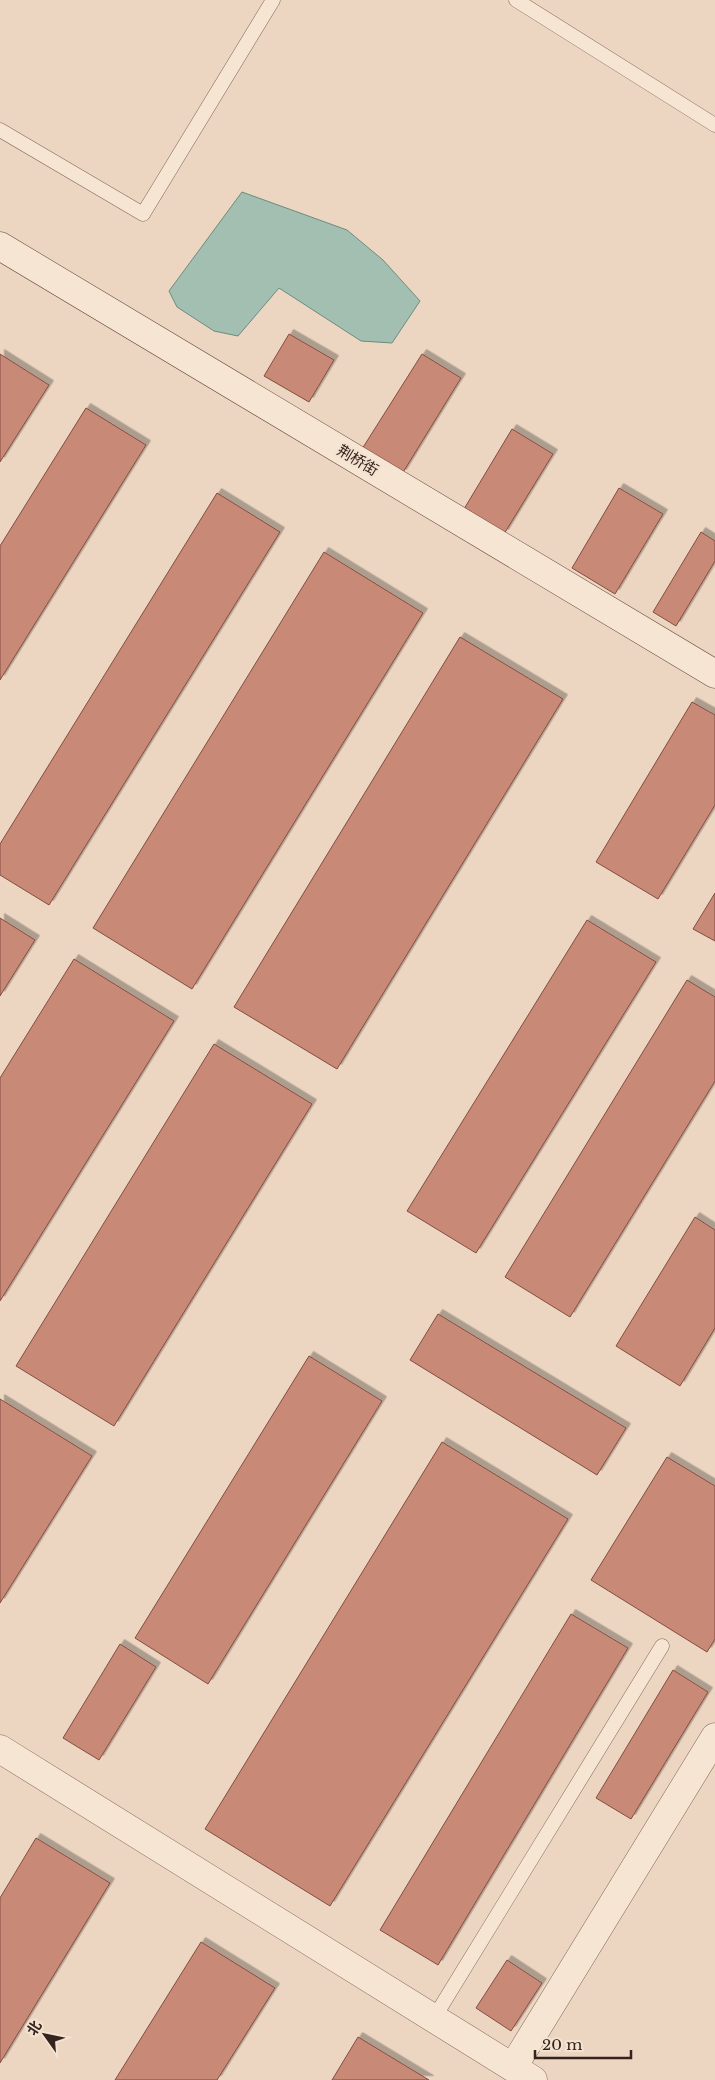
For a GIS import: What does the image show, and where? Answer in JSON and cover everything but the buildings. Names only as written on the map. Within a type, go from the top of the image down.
[{"type":"street","name":"荆桥街","points":[[0,246],[715,674]]},
{"type":"street","points":[[0,1749],[523,2074],[715,1737]]},
{"type":"lane","points":[[0,130],[143,214],[272,0]]},
{"type":"lane","points":[[516,0],[715,125]]},
{"type":"lane","points":[[434,2018],[662,1646]]},
{"type":"shaded area","points":[[242,192],[347,230],[383,260],[420,301],[392,343],[361,341],[279,288],[238,336],[214,331],[177,307],[169,291]]}]
